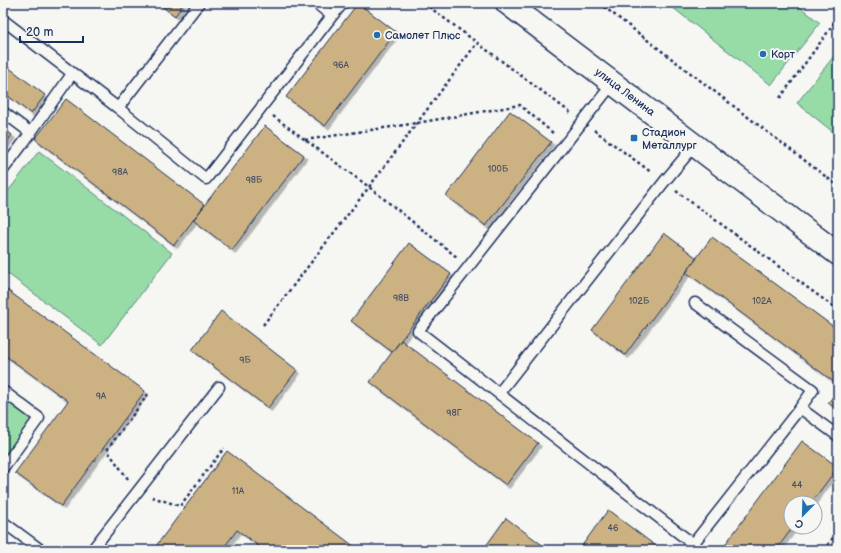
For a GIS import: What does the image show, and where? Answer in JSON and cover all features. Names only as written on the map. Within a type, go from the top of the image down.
[{"type":"street","name":"улица Ленина","points":[[512,4],[613,83],[838,254]]},
{"type":"lane","points":[[118,108],[199,3]]},
{"type":"lane","points":[[316,3],[332,16]]},
{"type":"lane","points":[[3,20],[118,108],[206,179],[343,3]]},
{"type":"lane","points":[[3,170],[72,74]]},
{"type":"lane","points":[[613,83],[418,331],[693,544],[813,390],[695,303]]},
{"type":"lane","points":[[3,112],[31,133]]},
{"type":"lane","points":[[499,393],[664,182],[695,145]]},
{"type":"lane","points":[[92,550],[219,387]]},
{"type":"lane","points":[[3,392],[39,418],[3,468]]},
{"type":"lane","points":[[800,408],[838,436]]},
{"type":"lane","points":[[3,522],[40,550]]},
{"type":"path","points":[[424,3],[582,122],[838,310]]},
{"type":"path","points":[[599,3],[838,186]]},
{"type":"path","points":[[834,3],[838,6]]},
{"type":"path","points":[[780,98],[838,18]]},
{"type":"path","points":[[263,325],[477,43]]},
{"type":"path","points":[[305,140],[417,123],[520,105],[565,144]]},
{"type":"path","points":[[261,108],[369,187],[469,267]]},
{"type":"path","points":[[824,550],[838,531]]},
{"type":"green space","name":"Корт","points":[[675,3],[795,3],[820,23],[771,85],[672,7]]},
{"type":"green space","name":"Корт","points":[[838,51],[838,136],[797,103]]},
{"type":"green space","points":[[39,151],[172,253],[102,345],[3,270],[3,198]]},
{"type":"green space","points":[[3,391],[39,418],[3,468]]},
{"type":"building","points":[[158,3],[184,3],[175,16]]},
{"type":"building","points":[[358,3],[396,32],[325,126],[286,97]]},
{"type":"building","points":[[4,64],[45,95],[31,114],[3,92]]},
{"type":"building","points":[[66,99],[205,205],[174,245],[35,139]]},
{"type":"building","points":[[510,111],[551,142],[486,226],[446,196]]},
{"type":"building","points":[[265,126],[304,155],[232,250],[193,220]]},
{"type":"building","points":[[3,128],[12,135],[3,147]]},
{"type":"building","points":[[664,233],[697,258],[625,355],[592,330]]},
{"type":"building","points":[[712,237],[838,330],[838,385],[686,272]]},
{"type":"building","points":[[409,243],[451,274],[392,352],[351,321]]},
{"type":"building","points":[[3,287],[145,391],[61,506],[15,473],[68,401],[3,354]]},
{"type":"building","points":[[221,311],[297,370],[268,408],[192,350]]},
{"type":"building","points":[[401,340],[538,443],[506,485],[370,382]]},
{"type":"building","points":[[838,390],[838,410],[828,403]]},
{"type":"building","points":[[802,441],[838,467],[817,495],[783,495],[783,535],[787,535],[776,550],[721,550]]},
{"type":"building","points":[[227,451],[359,550],[264,550],[237,530],[222,550],[153,550]]},
{"type":"building","points":[[608,510],[661,550],[585,550],[581,547]]},
{"type":"building","points":[[506,518],[549,550],[483,550]]},
{"type":"building","points":[[3,543],[13,550],[3,550]]},
{"type":"place","name":"Самолет Плюс","points":[[377,35]]},
{"type":"place","name":"Корт","points":[[763,54]]},
{"type":"place","name":"Стадион Металлург","points":[[634,138]]}]
